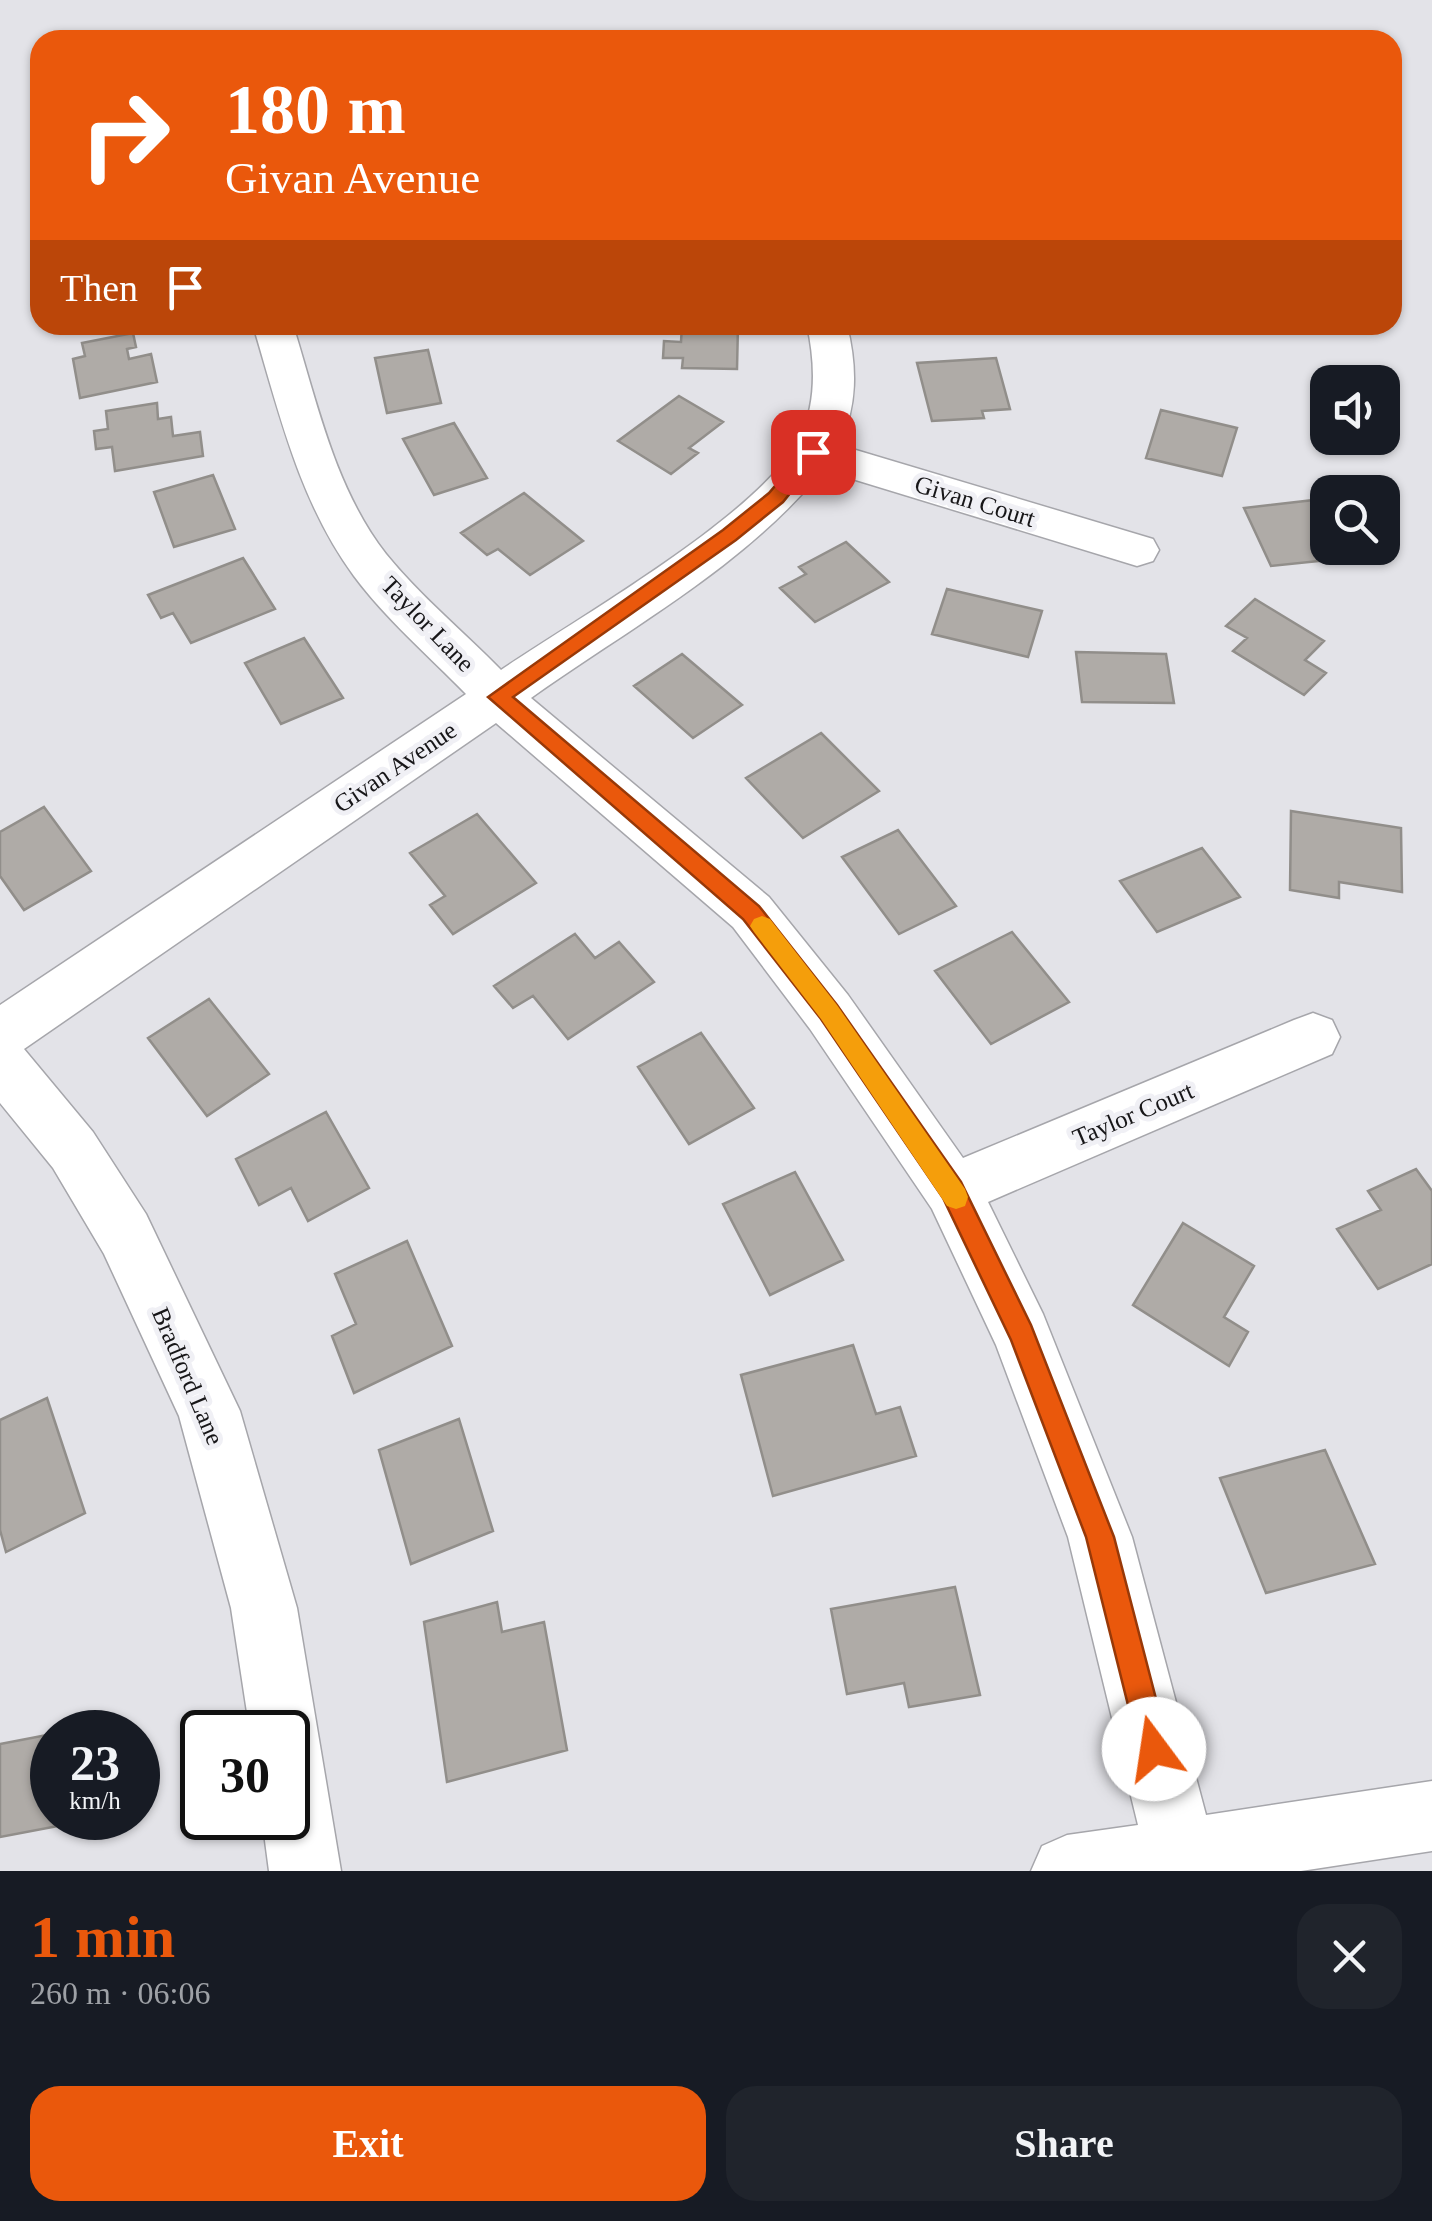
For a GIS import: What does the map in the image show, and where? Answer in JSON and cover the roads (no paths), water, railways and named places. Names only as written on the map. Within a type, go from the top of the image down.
[{"type":"street","name":"Taylor Lane","points":[[276,335],[314,460],[336,514],[371,566],[498,697],[751,912],[829,1012],[952,1190],[1022,1334],[1100,1537],[1181,1855]]},
{"type":"street","name":"Givan Avenue","points":[[0,1035],[498,697],[730,535],[776,498],[813,452],[835,387],[834,351],[829,335]]},
{"type":"street","name":"Givan Court","points":[[813,452],[1137,550]]},
{"type":"street","name":"Taylor Court","points":[[952,1190],[1313,1038]]},
{"type":"street","name":"Bradford Lane","points":[[0,1061],[73,1150],[126,1234],[209,1412],[264,1608],[280,1710]]},
{"type":"street","points":[[1066,1871],[1432,1816]]},
{"type":"street","points":[[300,1840],[305,1871]]}]
